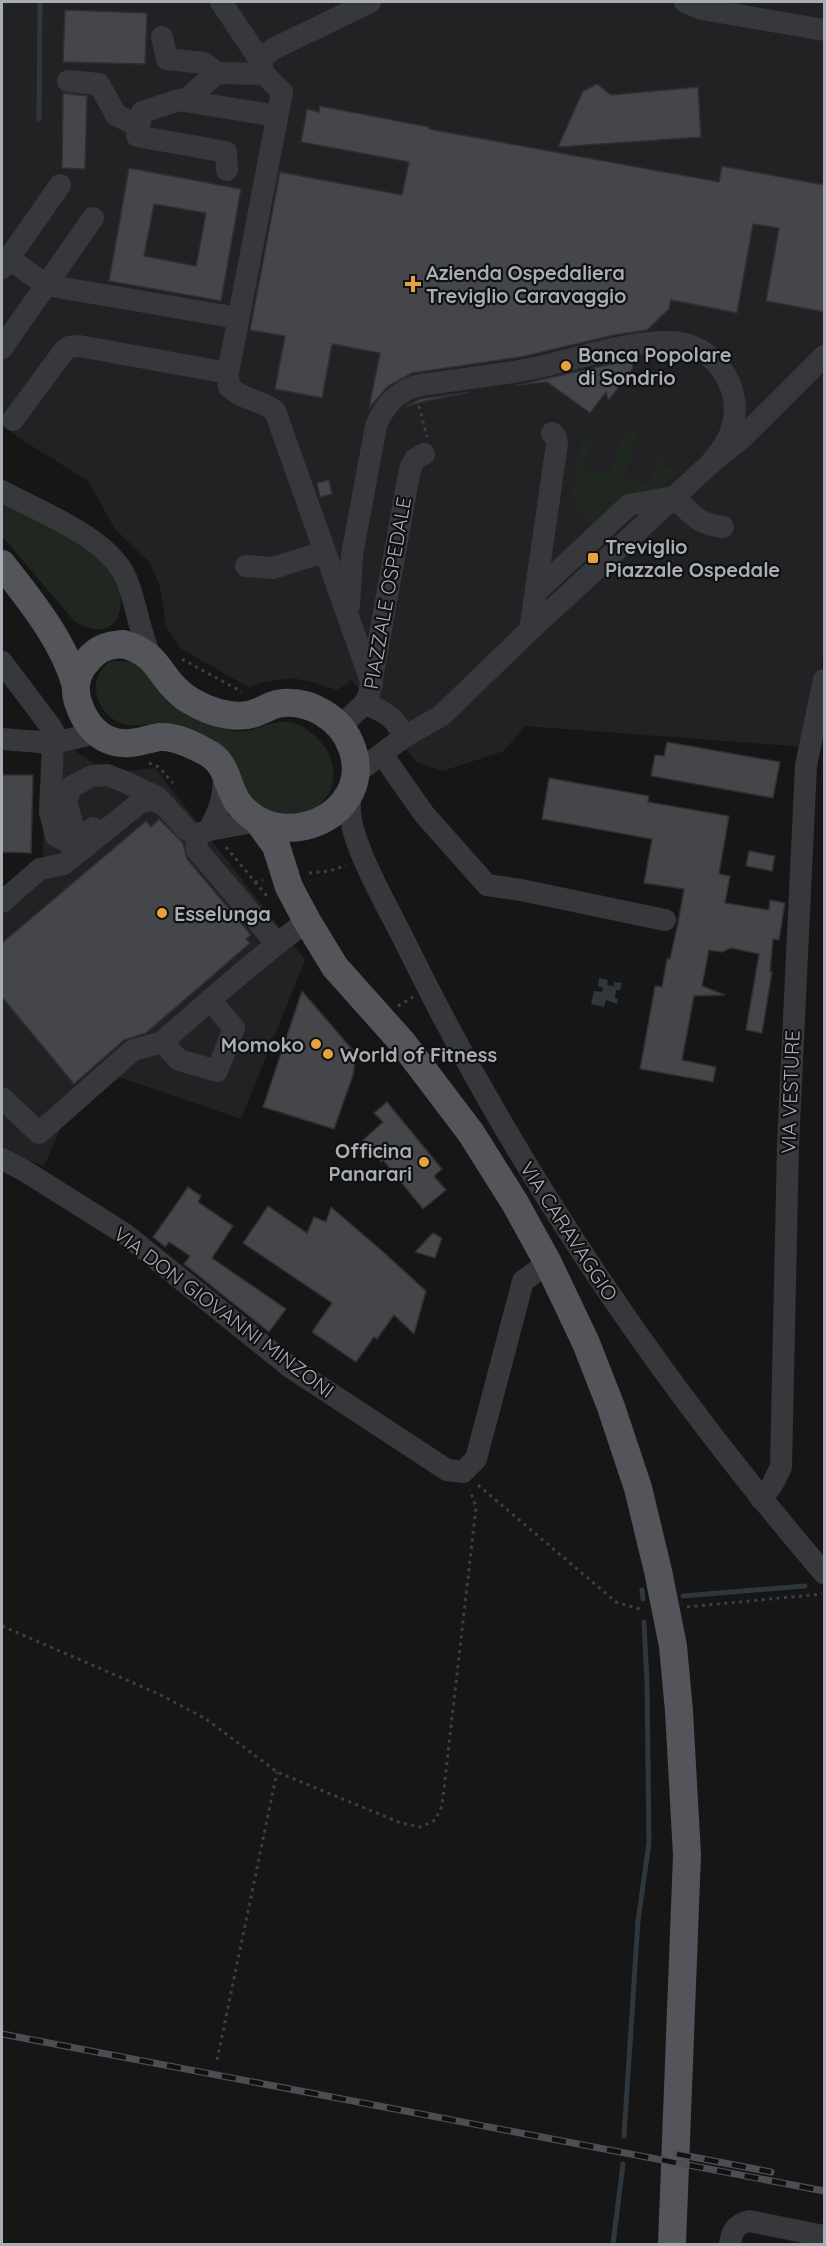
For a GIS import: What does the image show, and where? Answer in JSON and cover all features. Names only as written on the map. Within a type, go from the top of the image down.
[{"type":"main road","name":"VIA CARAVAGGIO","points":[[2,564],[25,593],[68,638],[81,643],[136,648],[151,658],[179,693],[210,710],[236,716],[247,715],[275,705],[295,704],[323,712],[340,728],[353,751],[353,782],[341,807],[318,822],[296,828],[280,827],[249,816],[235,799],[221,765]]},
{"type":"main road","name":"VIA CARAVAGGIO","points":[[25,593],[64,654],[91,729],[104,738]]},
{"type":"main road","points":[[77,692],[78,675],[85,663],[94,652],[109,646]]},
{"type":"main road","points":[[104,738],[128,744],[161,737],[179,741],[213,756],[221,765]]},
{"type":"main road","name":"VIA CARAVAGGIO","points":[[258,821],[276,846],[289,887],[335,967],[394,1031],[471,1133],[515,1203],[548,1263],[586,1342],[638,1488],[673,1646],[687,1855],[672,2244]]},
{"type":"main road","name":"VIA CARAVAGGIO","points":[[306,920],[297,878],[298,859],[303,843],[318,822]]},
{"type":"street","points":[[221,2],[262,67],[282,92],[228,373],[229,387],[238,396],[269,406],[275,411],[352,632],[368,694],[378,709],[397,721],[404,737]]},
{"type":"street","points":[[262,67],[273,49],[370,2]]},
{"type":"street","points":[[684,2],[702,9],[825,30]]},
{"type":"street","points":[[162,37],[167,59],[204,63],[217,72]]},
{"type":"street","points":[[184,101],[217,72],[262,67]]},
{"type":"street","points":[[68,81],[99,84],[116,115],[139,126]]},
{"type":"street","points":[[227,170],[226,152],[137,136],[142,112],[179,100],[277,116]]},
{"type":"street","points":[[60,186],[5,263],[46,285],[238,318]]},
{"type":"street","points":[[2,348],[93,218]]},
{"type":"street","points":[[352,632],[349,597],[352,555],[376,426],[383,411],[393,399],[414,387],[525,370],[645,343],[681,343],[698,349],[712,359],[724,373],[733,393],[735,411],[731,433],[710,464]]},
{"type":"street","points":[[13,420],[69,347],[79,346],[228,373]]},
{"type":"street","points":[[353,782],[382,754],[404,737],[432,730],[441,716],[530,630],[710,464],[742,438],[825,356]]},
{"type":"street","points":[[530,630],[557,444],[552,432]]},
{"type":"street","name":"PIAZZALE OSPEDALE","points":[[340,728],[368,694],[410,470],[415,459],[426,448]]},
{"type":"street","points":[[2,491],[69,525],[116,563],[132,594],[142,635],[151,658]]},
{"type":"street","points":[[536,592],[629,506],[675,496]]},
{"type":"street","points":[[675,496],[698,521],[723,527]]},
{"type":"street","points":[[246,566],[273,568],[324,554],[339,561],[352,555]]},
{"type":"street","points":[[109,646],[124,629],[132,594]]},
{"type":"street","points":[[2,662],[50,738],[50,812],[56,836],[68,842],[100,823],[125,793]]},
{"type":"street","name":"VIA VESTURE","points":[[761,1499],[772,1485],[781,1467],[789,1126],[806,765],[825,680]]},
{"type":"street","points":[[50,738],[67,713],[77,692]]},
{"type":"street","points":[[2,739],[93,734],[104,738]]},
{"type":"street","points":[[382,754],[424,814],[487,885],[665,920]]},
{"type":"street","points":[[221,765],[224,792],[219,810],[202,833],[197,850],[277,944]]},
{"type":"street","points":[[164,803],[133,797],[107,786],[92,785],[74,795],[75,812],[81,825],[66,801],[71,787],[76,782],[92,776],[107,775],[164,803],[187,830],[202,833],[258,821]]},
{"type":"street","name":"VIA CARAVAGGIO","points":[[353,782],[350,814],[363,856],[466,1062],[528,1166],[641,1341],[823,1584]]},
{"type":"street","points":[[2,902],[40,870],[64,864],[144,800],[164,803]]},
{"type":"street","name":"VIA CARAVAGGIO","points":[[318,822],[338,828],[363,856]]},
{"type":"street","points":[[2,1098],[39,1132],[134,1050],[162,1042],[306,920]]},
{"type":"street","points":[[162,1042],[178,1060],[218,1071],[234,1028],[210,1000]]},
{"type":"street","name":"VIA DON GIOVANNI MINZONI","points":[[2,1159],[125,1234],[290,1367],[447,1470],[463,1472]]},
{"type":"street","points":[[463,1472],[476,1459],[523,1281],[548,1263]]},
{"type":"street","points":[[730,2244],[732,2232],[738,2224],[749,2221],[825,2236]]},
{"type":"path","points":[[414,387],[426,448]]},
{"type":"path","points":[[179,656],[189,665],[247,695]]},
{"type":"path","points":[[463,1472],[616,1602],[649,1612]]},
{"type":"path","points":[[2,1626],[159,1694],[206,1719],[277,1772],[401,1823],[421,1827],[435,1820],[442,1806],[476,1507],[463,1472]]},
{"type":"path","points":[[682,1607],[823,1584]]},
{"type":"path","points":[[218,2060],[277,1772]]},
{"type":"shaded area","name":"Azienda Ospedaliera Treviglio Caravaggio","points":[[2,2],[824,2],[824,652],[805,747],[525,726],[504,751],[443,771],[416,762],[352,680],[337,690],[292,678],[248,687],[180,648],[165,625],[159,584],[150,563],[115,529],[88,481],[2,425]]},
{"type":"shaded area","points":[[639,430],[624,478],[649,484],[662,445],[664,468],[676,468],[662,486],[651,495],[594,530],[571,497],[582,438],[592,434],[585,468],[610,475],[624,431]]},
{"type":"shaded area","points":[[2,502],[76,542],[111,572],[117,584],[120,608],[111,626],[101,629],[89,628],[74,621],[2,536]]},
{"type":"shaded area","points":[[111,661],[142,665],[225,729],[249,730],[281,722],[292,723],[304,728],[318,739],[331,758],[333,778],[326,797],[319,805],[296,817],[289,818],[271,813],[250,795],[234,761],[203,740],[167,723],[129,725],[113,719],[100,704],[96,686],[103,668]]},
{"type":"shaded area","points":[[72,749],[100,767],[119,772],[155,768],[305,960],[241,1119],[113,1075],[68,1111],[44,1166],[2,1150],[2,912],[43,862],[44,759]]},
{"type":"shaded area","points":[[599,978],[608,980],[607,985],[614,986],[614,982],[622,983],[620,990],[616,990],[617,1004],[606,1000],[604,1007],[591,1004],[594,991],[602,992],[603,988],[598,986]]},
{"type":"building","points":[[65,10],[147,13],[145,64],[63,62]]},
{"type":"building","points":[[597,84],[611,95],[698,87],[701,137],[558,147],[583,91]]},
{"type":"building","points":[[63,93],[87,96],[85,169],[62,168]]},
{"type":"building","points":[[320,106],[429,127],[429,129],[719,182],[722,166],[825,185],[825,312],[766,301],[779,228],[753,224],[737,313],[671,300],[669,309],[647,330],[614,335],[521,357],[412,373],[388,386],[369,408],[380,353],[332,344],[322,398],[275,389],[285,336],[250,330],[280,172],[402,195],[409,162],[301,142],[307,109],[319,112]]},
{"type":"building","points":[[129,168],[241,189],[221,301],[109,281]],"holes":[[[154,204],[206,213],[196,266],[144,256]]]},
{"type":"building","points":[[634,359],[632,370],[608,401],[606,392],[590,413],[547,382],[517,385]]},
{"type":"building","points":[[470,392],[425,401],[405,407],[420,399]]},
{"type":"building","points":[[329,480],[332,494],[320,497],[317,483]]},
{"type":"building","points":[[667,742],[780,762],[773,798],[651,776],[655,755],[664,756]]},
{"type":"building","points":[[2,775],[33,775],[31,853],[2,852]]},
{"type":"building","points":[[549,778],[649,796],[648,802],[729,816],[719,874],[730,876],[725,903],[769,910],[770,900],[785,903],[779,940],[773,939],[770,972],[772,972],[762,1033],[746,1030],[759,954],[731,948],[722,952],[709,950],[702,986],[725,995],[694,996],[682,1060],[716,1067],[713,1082],[640,1069],[655,986],[662,987],[684,889],[644,883],[652,839],[542,819]]},
{"type":"building","points":[[159,819],[183,843],[187,859],[251,935],[246,939],[250,943],[146,1033],[124,1040],[74,1084],[2,997],[2,943],[146,821],[151,827]]},
{"type":"building","points":[[749,851],[775,856],[772,871],[746,866]]},
{"type":"building","points":[[302,991],[356,1054],[353,1075],[334,1129],[263,1107]]},
{"type":"building","points":[[387,1102],[442,1169],[434,1176],[446,1190],[423,1209],[383,1160],[381,1162],[363,1140],[383,1122],[374,1113]]},
{"type":"building","points":[[188,1187],[201,1196],[198,1202],[233,1226],[212,1258],[286,1309],[269,1332],[184,1264],[190,1256],[169,1242],[165,1247],[153,1237]]},
{"type":"building","points":[[268,1206],[307,1233],[314,1217],[326,1222],[331,1207],[380,1249],[426,1291],[414,1334],[394,1315],[377,1339],[374,1337],[356,1362],[312,1332],[332,1303],[243,1243]]},
{"type":"building","points":[[433,1233],[442,1238],[435,1258],[415,1252]]},
{"type":"waterway","points":[[39,119],[40,2]]},
{"type":"waterway","points":[[683,1596],[805,1586]]},
{"type":"waterway","points":[[642,1590],[643,1599]]},
{"type":"waterway","points":[[624,2136],[638,1921],[649,1843],[644,1622]]},
{"type":"waterway","points":[[613,2244],[623,2164]]},
{"type":"railway","points":[[2,2034],[824,2191]]},
{"type":"railway","points":[[677,2154],[771,2172]]},
{"type":"place","name":"Azienda Ospedaliera Treviglio Caravaggio","points":[[413,284]]},
{"type":"place","name":"Banca Popolare di Sondrio","points":[[566,366]]},
{"type":"place","name":"Treviglio Piazzale Ospedale","points":[[593,558]]},
{"type":"place","name":"Esselunga","points":[[162,913]]},
{"type":"place","name":"Momoko","points":[[316,1044]]},
{"type":"place","name":"World of Fitness","points":[[328,1054]]},
{"type":"place","name":"Officina Panarari","points":[[424,1162]]}]
